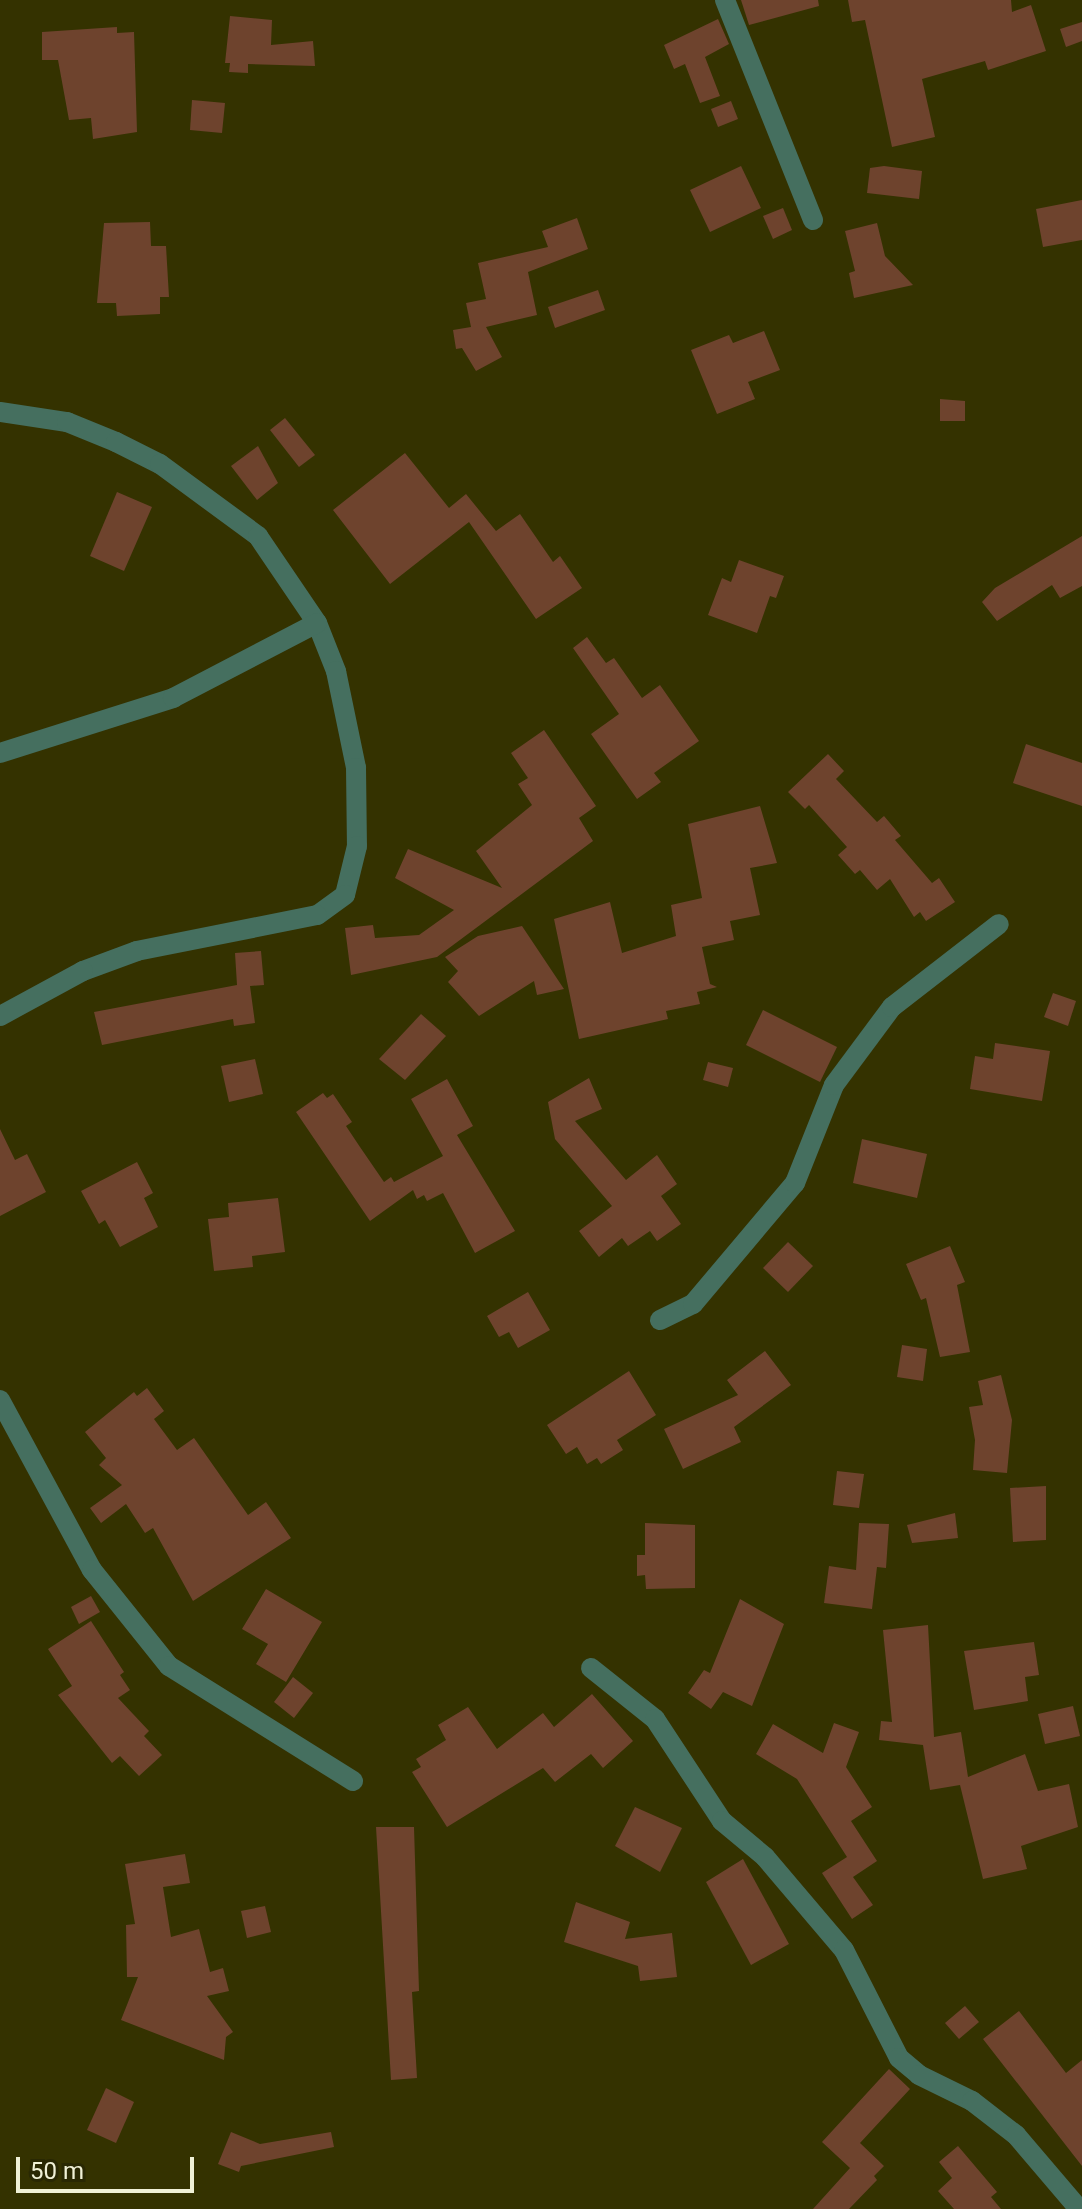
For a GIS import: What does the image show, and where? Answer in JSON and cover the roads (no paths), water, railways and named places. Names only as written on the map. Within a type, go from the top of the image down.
[{"type":"street","points":[[725,0],[813,220]]},
{"type":"street","points":[[0,412],[67,422],[160,464],[258,536],[317,623],[336,671],[356,768],[357,846],[345,895],[317,915],[137,951],[83,971],[0,1016]]},
{"type":"street","points":[[0,753],[173,698],[317,623]]},
{"type":"street","points":[[660,1320],[693,1304],[795,1183],[834,1085],[892,1007],[999,924]]},
{"type":"street","points":[[0,1400],[92,1570],[169,1666],[353,1781]]},
{"type":"street","points":[[591,1668],[655,1719],[722,1821],[765,1857],[844,1950],[899,2058],[919,2075],[972,2101],[1016,2135],[1079,2209]]}]
